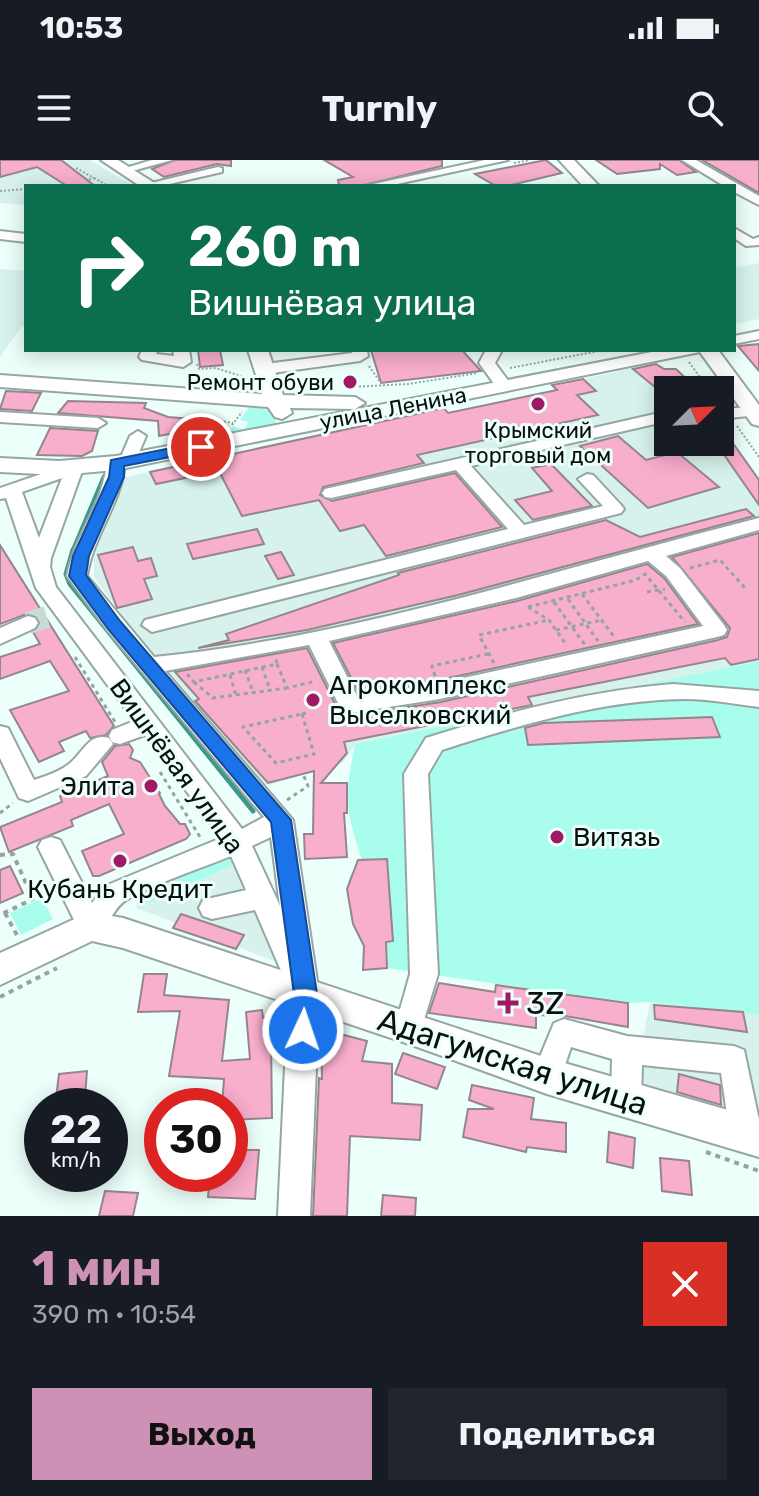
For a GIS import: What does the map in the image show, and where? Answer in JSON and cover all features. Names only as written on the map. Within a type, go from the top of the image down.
[{"type":"main road","points":[[108,160],[138,180]]},
{"type":"main road","points":[[566,160],[589,184]]},
{"type":"main road","name":"улица Ленина","points":[[104,464],[289,428],[638,352]]},
{"type":"main road","points":[[709,352],[756,416]]},
{"type":"main road","name":"улица Ленина","points":[[0,381],[277,401],[355,403],[689,354]]},
{"type":"main road","points":[[257,366],[289,428]]},
{"type":"main road","points":[[0,465],[104,464]]},
{"type":"main road","points":[[0,970],[90,926]]},
{"type":"main road","name":"Адагумская улица","points":[[90,926],[123,933],[547,1076],[752,1136]]},
{"type":"street","points":[[138,180],[166,160]]},
{"type":"street","points":[[380,184],[502,160]]},
{"type":"street","points":[[688,160],[730,184]]},
{"type":"street","points":[[138,180],[218,170]]},
{"type":"street","points":[[736,188],[759,202]]},
{"type":"street","points":[[736,207],[759,202]]},
{"type":"street","points":[[736,233],[751,243],[759,241]]},
{"type":"street","points":[[0,235],[24,238]]},
{"type":"street","points":[[736,333],[759,329]]},
{"type":"street","points":[[736,340],[759,335]]},
{"type":"street","points":[[149,352],[147,357],[183,362],[181,352]]},
{"type":"street","points":[[493,352],[487,363],[501,383]]},
{"type":"street","points":[[257,366],[360,353]]},
{"type":"street","points":[[734,415],[756,416]]},
{"type":"street","points":[[0,417],[98,423]]},
{"type":"street","points":[[331,493],[654,419]]},
{"type":"street","points":[[40,567],[73,473],[104,464],[138,436]]},
{"type":"street","name":"улица Ленина","points":[[6,492],[104,464]]},
{"type":"street","name":"Вишнёвая улица","points":[[104,464],[116,477],[81,556],[77,576],[148,665],[281,812],[305,994]]},
{"type":"street","points":[[460,464],[520,532]]},
{"type":"street","points":[[152,625],[615,509],[587,479]]},
{"type":"street","name":"Вишнёвая улица","points":[[6,492],[40,567],[46,588],[47,618],[149,724],[238,842],[305,994]]},
{"type":"street","points":[[148,665],[227,663],[275,654],[316,637],[522,599],[653,555],[759,524]]},
{"type":"street","points":[[316,637],[350,705],[440,691],[717,630],[673,572],[653,555]]},
{"type":"street","points":[[0,637],[47,618]]},
{"type":"street","points":[[409,1027],[424,974],[416,774],[434,744],[509,719],[595,701],[675,691],[759,699]]},
{"type":"street","points":[[0,734],[28,792],[65,778],[114,738],[149,724]]},
{"type":"street","points":[[51,847],[90,926],[114,894],[238,842],[281,812]]},
{"type":"street","points":[[212,908],[262,897]]},
{"type":"street","points":[[294,1216],[305,994]]},
{"type":"street","points":[[547,1076],[564,1032],[627,1050],[734,1060],[752,1136]]},
{"type":"street","points":[[626,1100],[627,1050]]},
{"type":"path","points":[[76,168],[104,184]]},
{"type":"path","points":[[87,180],[94,178]]},
{"type":"path","points":[[0,191],[24,189]]},
{"type":"path","points":[[360,353],[383,386]]},
{"type":"path","points":[[689,354],[701,376]]},
{"type":"path","points":[[196,361],[199,369],[257,366]]},
{"type":"path","points":[[138,436],[159,438],[188,432],[206,418],[233,424],[247,406]]},
{"type":"path","points":[[734,426],[759,457]]},
{"type":"path","points":[[673,572],[720,560],[745,588]]},
{"type":"path","points":[[522,599],[554,601],[636,580],[645,574],[695,635]]},
{"type":"path","points":[[582,594],[602,620],[601,656]]},
{"type":"path","points":[[567,597],[586,623],[601,656]]},
{"type":"path","points":[[522,599],[549,620],[556,630],[601,656]]},
{"type":"path","points":[[554,601],[572,627],[601,656]]},
{"type":"path","points":[[502,677],[482,647],[479,635],[549,620]]},
{"type":"path","points":[[556,630],[602,620]]},
{"type":"path","points":[[227,663],[245,670],[262,667],[275,654],[287,688]]},
{"type":"path","points":[[440,691],[431,667],[488,654]]},
{"type":"path","points":[[74,656],[114,738]]},
{"type":"path","points":[[177,662],[213,698],[287,688],[335,676]]},
{"type":"path","points":[[194,682],[227,663]]},
{"type":"path","points":[[227,663],[236,695]]},
{"type":"path","points":[[262,667],[270,690]]},
{"type":"path","points":[[245,670],[253,692]]},
{"type":"path","points":[[305,713],[314,754],[296,760],[276,763],[257,746],[243,727],[305,713]]},
{"type":"path","points":[[157,766],[205,844]]},
{"type":"path","points":[[281,812],[308,786],[303,774]]},
{"type":"path","points":[[0,855],[13,854],[33,899],[2,914],[18,937]]},
{"type":"path","points":[[0,997],[69,962]]},
{"type":"path","points":[[700,1149],[759,1171]]},
{"type":"shaded area","points":[[0,160],[90,160],[131,184],[24,184],[24,205],[0,203]]},
{"type":"shaded area","points":[[759,263],[759,319],[736,324],[736,268]]},
{"type":"shaded area","points":[[0,269],[24,271],[24,327],[0,357]]},
{"type":"shaded area","points":[[654,364],[662,365],[669,376],[654,376],[654,456],[725,456],[759,503],[759,661],[356,744],[342,763],[266,786],[165,668],[164,656],[149,653],[94,577],[94,560],[113,480],[444,408],[474,443],[597,415],[564,383]]},
{"type":"shaded area","points":[[238,863],[279,963],[137,908]]},
{"type":"shaded area","points":[[650,1002],[759,1015],[759,1118],[634,1083]]},
{"type":"green space","points":[[250,406],[271,411],[276,423],[269,428],[227,436],[233,426],[244,429],[249,422],[240,420]]},
{"type":"green space","name":"Витязь","points":[[759,661],[759,1015],[650,1002],[628,1003],[387,968],[363,970],[364,942],[353,924],[347,889],[350,875],[362,860],[348,802],[355,744]]},
{"type":"green space","points":[[223,856],[238,863],[137,908],[136,896]]},
{"type":"green space","points":[[42,898],[53,919],[21,935],[10,913]]},
{"type":"building","points":[[0,160],[61,160],[92,184],[64,184],[37,167],[0,177]]},
{"type":"building","points":[[175,160],[231,160],[231,166],[217,164],[164,177],[152,169]]},
{"type":"building","points":[[324,160],[442,160],[442,166],[369,184],[339,184],[338,180],[353,177]]},
{"type":"building","points":[[546,160],[562,173],[515,184],[492,184],[475,174]]},
{"type":"building","points":[[596,160],[679,160],[696,172],[677,175],[660,164],[660,169],[617,174]]},
{"type":"building","points":[[702,160],[759,160],[759,193]]},
{"type":"building","points":[[759,344],[759,371],[738,346]]},
{"type":"building","points":[[198,352],[220,352],[223,365],[200,367]]},
{"type":"building","points":[[372,352],[464,352],[481,371],[381,383]]},
{"type":"building","points":[[656,364],[664,369],[676,369],[683,376],[654,376],[654,386],[633,369]]},
{"type":"building","points":[[583,379],[596,391],[577,395],[598,415],[417,455],[424,463],[323,487],[320,495],[332,501],[455,473],[502,527],[386,556],[364,525],[340,531],[319,500],[242,516],[219,471],[156,484],[150,472],[444,408],[448,413],[557,390],[552,385]]},
{"type":"building","points":[[6,391],[41,393],[32,411],[0,409]]},
{"type":"building","points":[[68,401],[146,403],[144,408],[168,417],[193,419],[183,431],[159,436],[158,421],[58,413]]},
{"type":"building","points":[[50,428],[98,431],[92,451],[82,456],[37,455]]},
{"type":"building","points":[[618,436],[646,460],[682,456],[719,487],[648,508],[580,446]]},
{"type":"building","points":[[734,445],[759,480],[759,505],[725,456],[734,456]]},
{"type":"building","points":[[551,464],[592,506],[533,520],[515,500],[552,491],[532,468]]},
{"type":"building","points":[[746,509],[754,516],[458,595],[307,630],[198,648],[229,640],[226,634],[398,573],[606,520],[640,537]]},
{"type":"building","points":[[257,529],[264,544],[193,559],[187,544]]},
{"type":"building","points":[[759,533],[759,659],[731,665],[725,658],[528,697],[532,705],[344,742],[347,753],[321,783],[347,783],[347,813],[344,813],[347,857],[305,859],[304,834],[313,834],[314,771],[268,783],[195,701],[199,699],[175,672],[307,648],[339,712],[350,716],[441,702],[718,640],[727,637],[730,628],[672,557]]},
{"type":"building","points":[[0,545],[114,726],[106,735],[90,738],[86,731],[59,742],[64,751],[39,762],[10,710],[69,691],[50,661],[0,679],[0,657],[40,644],[33,632],[41,625],[38,616],[29,613],[0,624]]},
{"type":"building","points":[[133,547],[138,561],[151,558],[157,576],[144,579],[152,599],[117,608],[98,555]]},
{"type":"building","points":[[281,552],[294,575],[278,579],[265,556]]},
{"type":"building","points":[[647,564],[664,578],[698,624],[439,680],[359,693],[333,643],[517,601]]},
{"type":"building","points":[[712,717],[720,737],[528,745],[525,728],[543,723]]},
{"type":"building","points":[[129,744],[133,750],[130,758],[140,762],[165,806],[180,824],[185,824],[190,834],[186,839],[93,876],[82,851],[124,834],[109,804],[71,820],[73,826],[9,852],[0,827],[62,802],[60,796],[108,776],[102,762],[115,746]]},
{"type":"building","points":[[387,859],[393,941],[386,942],[387,968],[363,970],[364,946],[353,924],[347,889],[358,860]]},
{"type":"building","points":[[10,866],[23,893],[0,903],[0,870]]},
{"type":"building","points":[[181,914],[244,935],[236,949],[173,928]]},
{"type":"building","points":[[144,974],[167,974],[164,995],[229,1000],[222,1061],[250,1059],[246,1012],[262,1010],[263,1018],[278,1016],[281,1038],[271,1039],[272,1118],[248,1119],[248,1088],[223,1088],[224,1079],[169,1076],[180,1011],[138,1012]]},
{"type":"building","points":[[439,983],[495,992],[496,985],[628,1003],[628,1027],[565,1016],[536,1015],[536,1028],[429,1013]]},
{"type":"building","points":[[654,1005],[743,1012],[747,1032],[655,1019]]},
{"type":"building","points":[[321,1029],[367,1041],[362,1061],[392,1064],[392,1103],[422,1105],[420,1140],[350,1136],[347,1216],[313,1216],[319,1078],[322,1079]]},
{"type":"building","points":[[403,1053],[445,1067],[437,1089],[395,1074]]},
{"type":"building","points":[[87,1071],[86,1088],[57,1088],[59,1074]]},
{"type":"building","points":[[679,1074],[720,1085],[721,1105],[677,1092]]},
{"type":"building","points":[[472,1085],[534,1098],[531,1119],[566,1123],[566,1152],[527,1147],[526,1152],[463,1137],[468,1109],[494,1109],[469,1100]]},
{"type":"building","points":[[609,1132],[635,1138],[633,1168],[607,1162]]},
{"type":"building","points":[[248,1150],[259,1150],[255,1199],[208,1197],[208,1192],[248,1192]]},
{"type":"building","points":[[660,1158],[689,1161],[692,1195],[662,1191]]},
{"type":"building","points":[[105,1192],[138,1193],[133,1216],[99,1216]]},
{"type":"building","points":[[383,1195],[416,1198],[415,1216],[381,1216]]},
{"type":"waterway","points":[[72,552],[104,476]]},
{"type":"waterway","points":[[73,550],[66,574],[70,584],[253,811]]},
{"type":"tunnel","points":[[28,623],[47,617]]},
{"type":"place","name":"Ремонт обуви","points":[[350,382]]},
{"type":"place","name":"Крымский торговый дом","points":[[538,404]]},
{"type":"place","name":"Агрокомплекс Выселковский","points":[[313,700]]},
{"type":"place","name":"Элита","points":[[151,786]]},
{"type":"place","name":"Витязь","points":[[557,837]]},
{"type":"place","name":"Кубань Кредит","points":[[120,861]]},
{"type":"place","name":"3Z","points":[[508,1003]]},
{"type":"route","points":[[201,447],[116,463],[116,477],[81,556],[77,576],[114,625],[281,820],[305,994],[303,1030]]}]
